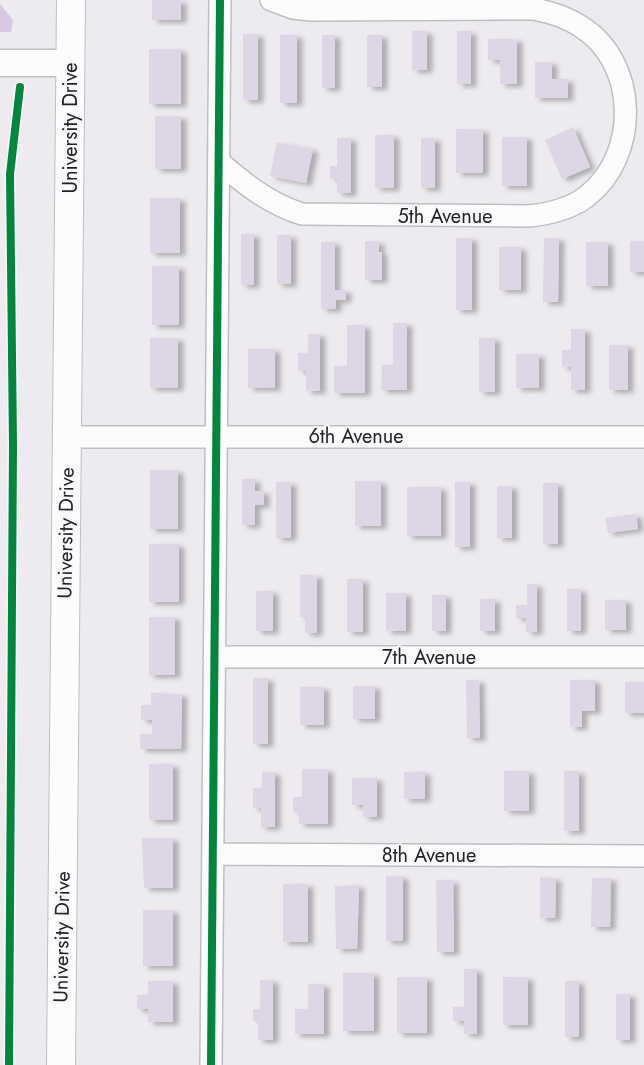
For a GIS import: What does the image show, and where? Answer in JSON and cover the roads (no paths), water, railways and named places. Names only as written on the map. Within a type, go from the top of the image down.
[{"type":"main road","name":"University Drive","points":[[61,1065],[71,0]]},
{"type":"street","points":[[211,1065],[220,0]]},
{"type":"street","name":"5th Avenue","points":[[219,162],[267,200],[283,209],[302,214],[319,216],[529,216],[548,214],[585,197],[601,182],[620,147],[626,111],[623,89],[607,53],[582,26],[550,12],[534,9],[311,10],[293,8],[271,0]]},
{"type":"street","points":[[0,63],[70,63]]},
{"type":"street","name":"6th Avenue","points":[[67,437],[644,437]]},
{"type":"street","name":"7th Avenue","points":[[214,657],[644,657]]},
{"type":"street","name":"8th Avenue","points":[[213,854],[644,856]]}]
